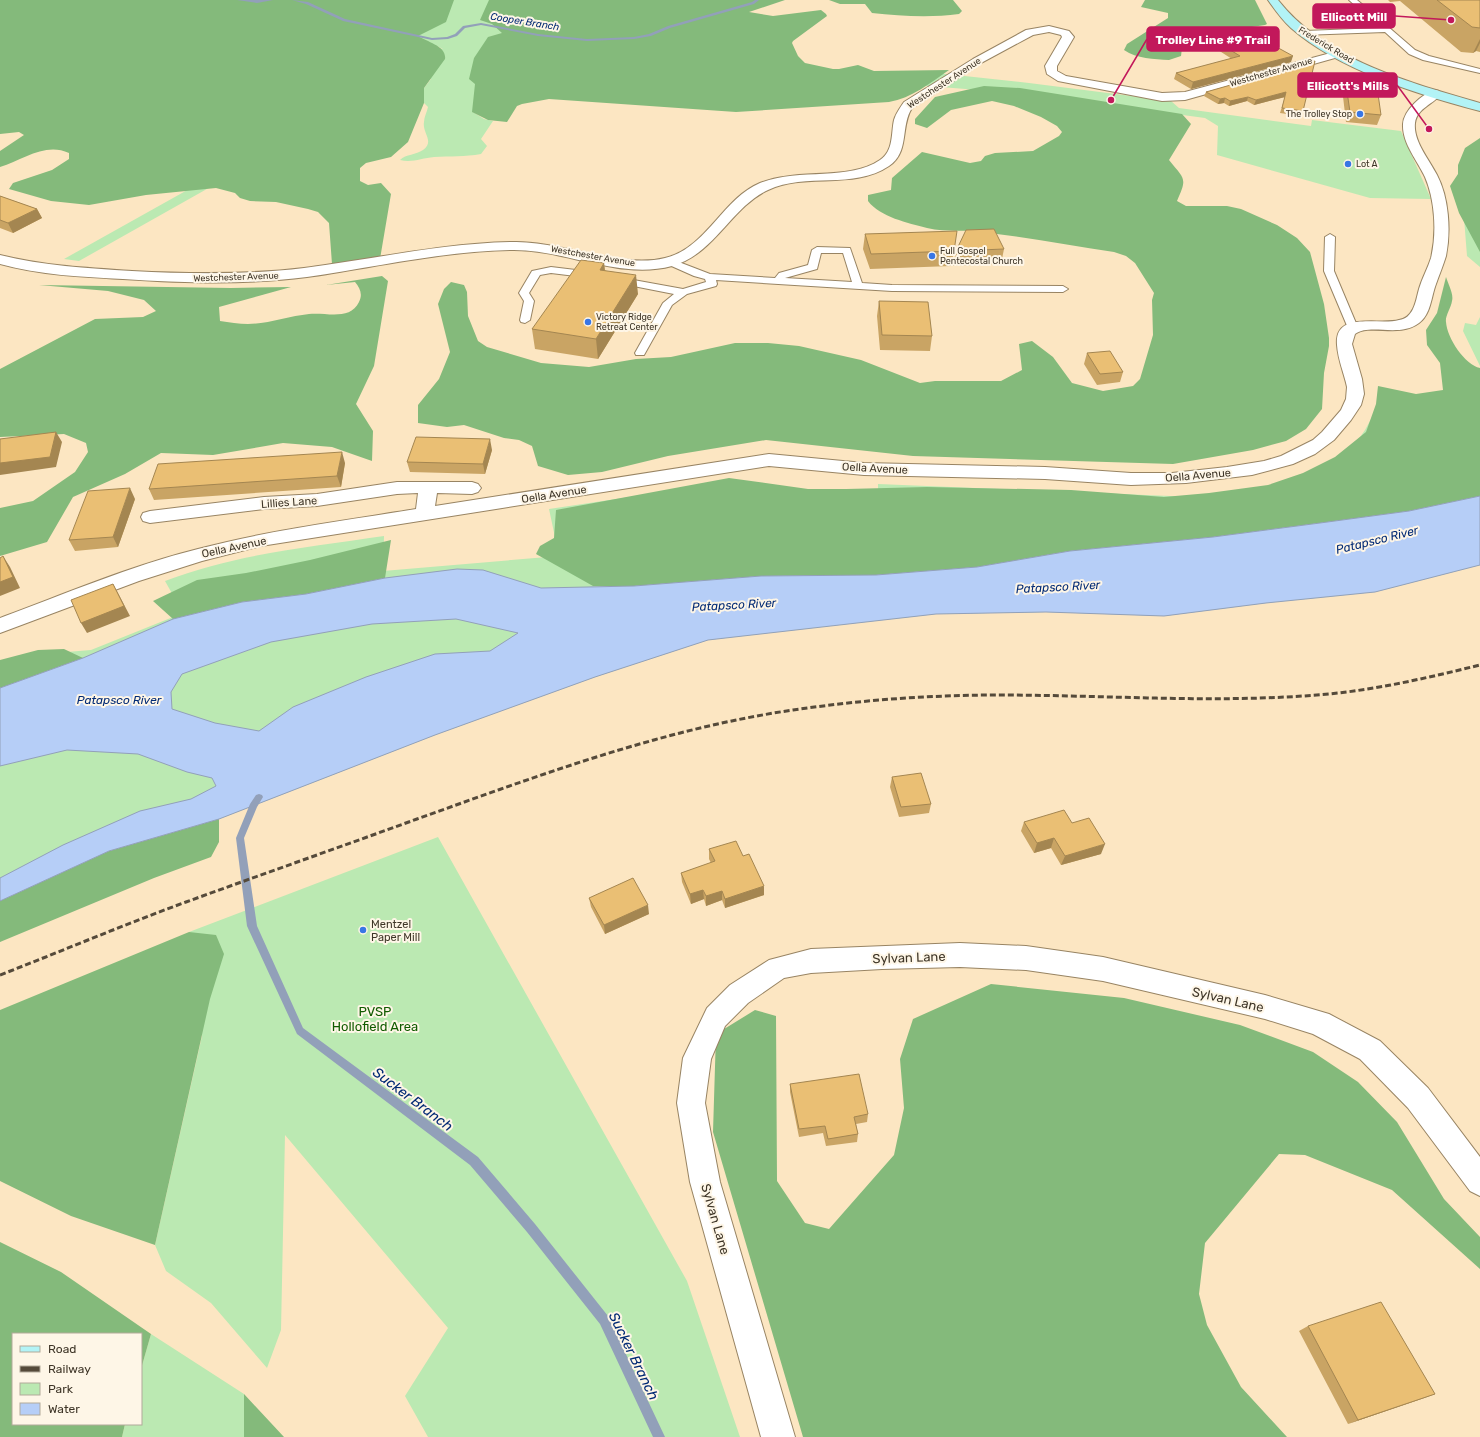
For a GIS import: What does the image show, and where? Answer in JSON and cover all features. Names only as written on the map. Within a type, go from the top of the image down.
[{"type":"main road","name":"Frederick Road","points":[[1273,0],[1294,25],[1338,54],[1366,68],[1435,94],[1480,107]]},
{"type":"street","name":"Westchester Avenue","points":[[0,259],[31,268],[68,272],[191,279],[245,279],[275,276],[461,250],[518,246],[562,250],[636,265],[656,265],[671,262],[697,249],[734,210],[756,190],[778,182],[794,179],[856,174],[874,169],[887,162],[895,154],[898,144],[900,122],[905,109],[926,92],[1030,32],[1045,29],[1065,33],[1068,37],[1050,66],[1051,72],[1056,76],[1070,81],[1162,97],[1185,96],[1338,54]]},
{"type":"street","points":[[1353,328],[1391,327],[1414,319],[1420,310],[1438,255],[1440,210],[1434,183],[1411,136],[1409,121],[1417,108],[1435,94]]},
{"type":"street","name":"Oella Avenue","points":[[0,626],[103,586],[198,555],[261,540],[769,460],[863,468],[1047,473],[1129,479],[1179,479],[1268,466],[1297,456],[1326,438],[1340,423],[1350,408],[1356,394],[1344,339],[1347,332],[1353,328]]},
{"type":"street","points":[[425,514],[428,487]]},
{"type":"street","name":"Lillies Lane","points":[[150,517],[264,503],[317,500],[397,488],[472,488]]},
{"type":"street","name":"Sylvan Lane","points":[[778,1437],[705,1182],[691,1103],[697,1058],[716,1017],[739,994],[778,968],[811,961],[882,958],[960,955],[1026,958],[1103,970],[1273,1009],[1319,1023],[1370,1050],[1418,1098],[1480,1181]]},
{"type":"lane","points":[[1353,0],[1412,52],[1426,58],[1480,71]]},
{"type":"lane","points":[[1305,33],[1387,30]]},
{"type":"lane","points":[[1330,237],[1329,271],[1353,328]]},
{"type":"lane","points":[[777,282],[783,275],[813,267],[816,250],[847,250],[858,286]]},
{"type":"lane","points":[[671,262],[698,274],[710,277],[777,282],[858,286],[1063,289]]},
{"type":"lane","points":[[525,320],[529,302],[524,293],[536,273],[551,270],[604,277],[683,292]]},
{"type":"lane","points":[[640,353],[668,303],[683,292],[712,284],[710,277]]},
{"type":"green space","points":[[0,0],[454,0],[446,22],[418,36],[440,48],[445,55],[445,59],[424,88],[424,103],[408,142],[391,157],[366,163],[360,168],[360,181],[368,185],[381,183],[391,194],[380,259],[332,264],[329,223],[318,212],[276,202],[250,201],[240,198],[235,193],[216,188],[146,195],[89,205],[51,201],[9,189],[13,183],[52,170],[69,159],[69,153],[60,150],[43,151],[34,153],[0,167],[0,151],[24,135],[19,132],[0,134]]},
{"type":"green space","points":[[228,0],[615,0],[474,58],[946,74],[1171,101],[1179,108],[1311,126],[1312,120],[1401,131],[1431,199],[1370,198],[1217,155],[1218,126],[1205,118],[1026,94],[916,85],[552,96],[473,112],[484,119],[493,121],[481,139],[487,146],[481,154],[434,157],[413,161],[400,160],[423,150],[428,143],[424,126],[424,118],[428,107],[424,103],[424,88],[431,79],[253,163],[79,261],[64,259],[241,160]],"holes":[[[325,24],[430,43],[443,49]]]},
{"type":"green space","points":[[489,0],[785,0],[749,12],[773,16],[821,10],[826,14],[827,16],[792,43],[798,56],[805,63],[833,69],[858,65],[874,71],[949,70],[913,94],[889,102],[736,112],[549,99],[517,106],[507,122],[488,120],[472,112],[475,84],[469,79],[474,58],[488,37],[502,33],[492,24],[480,20]]},
{"type":"green space","points":[[829,0],[953,0],[962,11],[959,14],[937,16],[893,15],[872,13],[865,4],[840,4]]},
{"type":"green space","points":[[1145,0],[1255,0],[1267,24],[1225,31],[1204,28],[1200,29],[1182,48],[1181,56],[1169,60],[1146,58],[1134,55],[1124,50],[1127,44],[1168,18],[1168,13],[1141,7]]},
{"type":"green space","points":[[984,86],[1020,88],[1182,114],[1191,124],[1169,160],[1183,179],[1177,201],[1186,206],[1227,206],[1241,209],[1277,225],[1297,238],[1310,252],[1324,304],[1329,346],[1324,373],[1322,409],[1306,429],[1286,441],[1253,450],[1173,464],[913,456],[766,440],[668,456],[602,472],[568,475],[538,466],[532,446],[519,440],[504,438],[464,425],[447,427],[418,423],[418,405],[439,379],[450,352],[438,304],[444,289],[451,282],[464,285],[467,292],[468,316],[478,341],[487,347],[541,363],[589,367],[636,359],[671,357],[735,343],[768,343],[799,346],[861,360],[920,383],[935,381],[1001,381],[1022,370],[1019,344],[1032,341],[1053,357],[1072,383],[1103,391],[1133,386],[1140,379],[1153,335],[1152,300],[1154,293],[1135,263],[1126,256],[1114,252],[1008,235],[933,229],[887,215],[873,207],[868,201],[868,195],[891,190],[892,178],[922,152],[970,163],[981,161],[985,156],[995,153],[1033,151],[1059,136],[1062,132],[1057,126],[1041,117],[1014,106],[992,101],[951,110],[927,128],[915,124],[915,119],[935,97]]},
{"type":"green space","points":[[1480,138],[1480,252],[1459,213],[1450,186],[1458,174],[1458,165],[1465,148]]},
{"type":"green space","points":[[1464,218],[1480,228],[1480,267],[1467,256]]},
{"type":"green space","points":[[382,276],[388,281],[374,366],[356,404],[373,431],[372,461],[332,447],[283,443],[213,455],[161,453],[125,474],[73,497],[47,542],[0,556],[0,508],[33,501],[75,472],[88,452],[86,443],[64,434],[0,437],[0,369],[95,319],[143,317],[156,311],[144,300],[108,291],[39,285],[231,288],[291,287],[219,307],[220,321],[248,324],[263,323],[309,314],[344,314],[350,312],[355,308],[361,296],[360,289],[355,282],[326,285]]},
{"type":"green space","points":[[1446,277],[1452,292],[1451,304],[1446,320],[1447,328],[1453,343],[1458,350],[1468,362],[1480,368],[1480,496],[1409,511],[1213,537],[1070,551],[977,567],[876,575],[761,576],[634,586],[593,586],[536,554],[540,546],[554,538],[556,510],[729,478],[808,489],[927,487],[1071,490],[1164,497],[1268,485],[1303,473],[1335,457],[1366,432],[1376,404],[1378,386],[1416,394],[1443,390],[1440,363],[1427,345],[1426,330],[1437,313]]},
{"type":"green space","points":[[1480,317],[1480,366],[1463,331],[1465,323],[1476,325]]},
{"type":"green space","points":[[1376,410],[1480,418],[1480,565],[1375,592],[1266,603],[1164,616],[1046,612],[936,614],[708,640],[595,677],[435,735],[219,819],[109,851],[0,942],[0,667],[30,655],[91,650],[183,613],[165,581],[218,564],[273,552],[384,536],[383,571],[559,556],[549,509],[717,484],[878,514],[878,484],[1195,497],[1245,491],[1289,482],[1329,463],[1353,447],[1365,430]]},
{"type":"green space","points":[[391,540],[385,578],[306,594],[242,602],[173,619],[153,601],[197,580],[246,573],[310,560]]},
{"type":"green space","points":[[64,649],[83,658],[0,688],[0,660],[38,650]]},
{"type":"green space","points":[[219,819],[219,842],[211,857],[154,878],[0,942],[0,901],[109,851]]},
{"type":"green space","name":"PVSP Hollofield Area","points":[[438,837],[687,1281],[740,1437],[428,1437],[405,1396],[448,1328],[285,1135],[281,1330],[267,1368],[211,1303],[166,1271],[155,1245],[202,1036],[189,932]]},
{"type":"green space","points":[[189,932],[216,935],[224,954],[210,999],[155,1245],[71,1216],[0,1181],[0,1010]]},
{"type":"green space","points":[[991,984],[1124,998],[1240,1025],[1313,1052],[1358,1082],[1397,1122],[1444,1199],[1480,1237],[1480,1269],[1392,1190],[1305,1155],[1279,1154],[1205,1243],[1199,1294],[1207,1325],[1241,1387],[1287,1437],[803,1437],[713,1132],[716,1034],[755,1010],[776,1016],[777,1181],[805,1223],[829,1229],[894,1155],[904,1108],[900,1059],[913,1019]]},
{"type":"green space","points":[[0,1242],[61,1272],[151,1334],[142,1366],[142,1333],[12,1333],[12,1425],[125,1425],[122,1437],[0,1437]]},
{"type":"green space","points":[[151,1334],[244,1394],[244,1437],[122,1437],[125,1425],[142,1425],[142,1366]]},
{"type":"green space","points":[[244,1394],[284,1437],[244,1437]]},
{"type":"water","name":"Patapsco River","points":[[1480,496],[1480,565],[1375,592],[1266,603],[1164,616],[1046,612],[936,614],[708,640],[595,677],[435,735],[219,819],[109,851],[0,901],[0,878],[63,845],[140,811],[191,799],[216,786],[212,778],[187,772],[138,754],[67,750],[0,766],[0,688],[83,658],[173,619],[242,602],[306,594],[385,578],[457,569],[483,570],[541,588],[634,586],[761,576],[876,575],[977,567],[1070,551],[1213,537],[1409,511]],"holes":[[[456,619],[518,633],[490,651],[435,654],[366,677],[293,707],[259,731],[215,723],[172,709],[171,692],[182,674],[271,642],[372,624]]]},
{"type":"building","points":[[1437,0],[1480,0],[1480,28],[1472,27]]},
{"type":"building","points":[[1249,32],[1293,56],[1193,82],[1176,73],[1240,56],[1206,35]]},
{"type":"building","points":[[1315,61],[1303,111],[1282,108],[1286,92],[1256,100],[1248,97],[1230,101],[1225,98],[1220,99],[1206,92]]},
{"type":"building","points":[[1345,78],[1378,94],[1381,115],[1350,112]]},
{"type":"building","points":[[0,196],[37,209],[8,223],[0,220]]},
{"type":"building","points":[[994,229],[1004,249],[956,251],[966,230]]},
{"type":"building","points":[[957,231],[954,251],[871,254],[865,234]]},
{"type":"building","points":[[581,260],[604,263],[600,270],[636,275],[596,339],[532,329]]},
{"type":"building","points":[[879,301],[928,302],[932,336],[882,335]]},
{"type":"building","points":[[1110,351],[1123,372],[1100,374],[1087,353]]},
{"type":"building","points":[[56,432],[50,457],[0,463],[0,439]]},
{"type":"building","points":[[416,437],[490,439],[483,464],[407,462]]},
{"type":"building","points":[[342,452],[337,476],[149,489],[158,464]]},
{"type":"building","points":[[130,488],[113,537],[69,540],[88,491]]},
{"type":"building","points":[[3,556],[13,577],[0,582],[0,558]]},
{"type":"building","points":[[113,584],[124,606],[81,623],[71,600]]},
{"type":"building","points":[[921,773],[931,804],[901,807],[892,777]]},
{"type":"building","points":[[1064,810],[1072,823],[1089,818],[1105,844],[1065,856],[1054,838],[1037,843],[1024,822]]},
{"type":"building","points":[[736,841],[743,856],[749,854],[764,886],[725,899],[722,891],[706,896],[703,890],[690,894],[681,873],[715,861],[709,849]]},
{"type":"building","points":[[633,878],[648,905],[604,925],[589,898]]},
{"type":"building","points":[[859,1074],[868,1114],[854,1117],[858,1134],[828,1139],[825,1126],[799,1129],[790,1084]]},
{"type":"building","points":[[1381,1302],[1435,1394],[1358,1420],[1308,1326]]},
{"type":"waterway","name":"Cooper Branch","points":[[239,0],[257,2],[271,0]]},
{"type":"waterway","name":"Cooper Branch","points":[[294,0],[307,3],[344,20],[432,39],[447,38],[456,35],[464,27],[481,24],[538,35],[587,40],[634,38],[650,35],[669,27],[753,3],[757,0]]},
{"type":"waterway","name":"Sucker Branch","points":[[259,797],[253,806],[240,838],[252,926],[300,1031],[474,1161],[531,1228],[604,1320],[659,1437]]},
{"type":"railway","points":[[0,975],[186,902],[509,786],[649,741],[745,718],[844,703],[947,696],[1040,695],[1205,699],[1288,697],[1348,692],[1386,686],[1480,665]]},
{"type":"place","name":"Ellicott Mill","points":[[1451,20]]},
{"type":"place","name":"Trolley Line #9 Trail","points":[[1111,100]]},
{"type":"place","name":"The Trolley Stop","points":[[1360,114]]},
{"type":"place","name":"Ellicott's Mills","points":[[1429,129]]},
{"type":"place","name":"Lot A","points":[[1348,164]]},
{"type":"place","name":"Full Gospel Pentecostal Church","points":[[932,256]]},
{"type":"place","name":"Victory Ridge Retreat Center","points":[[588,322]]},
{"type":"place","name":"Mentzel Paper Mill","points":[[363,930]]}]
